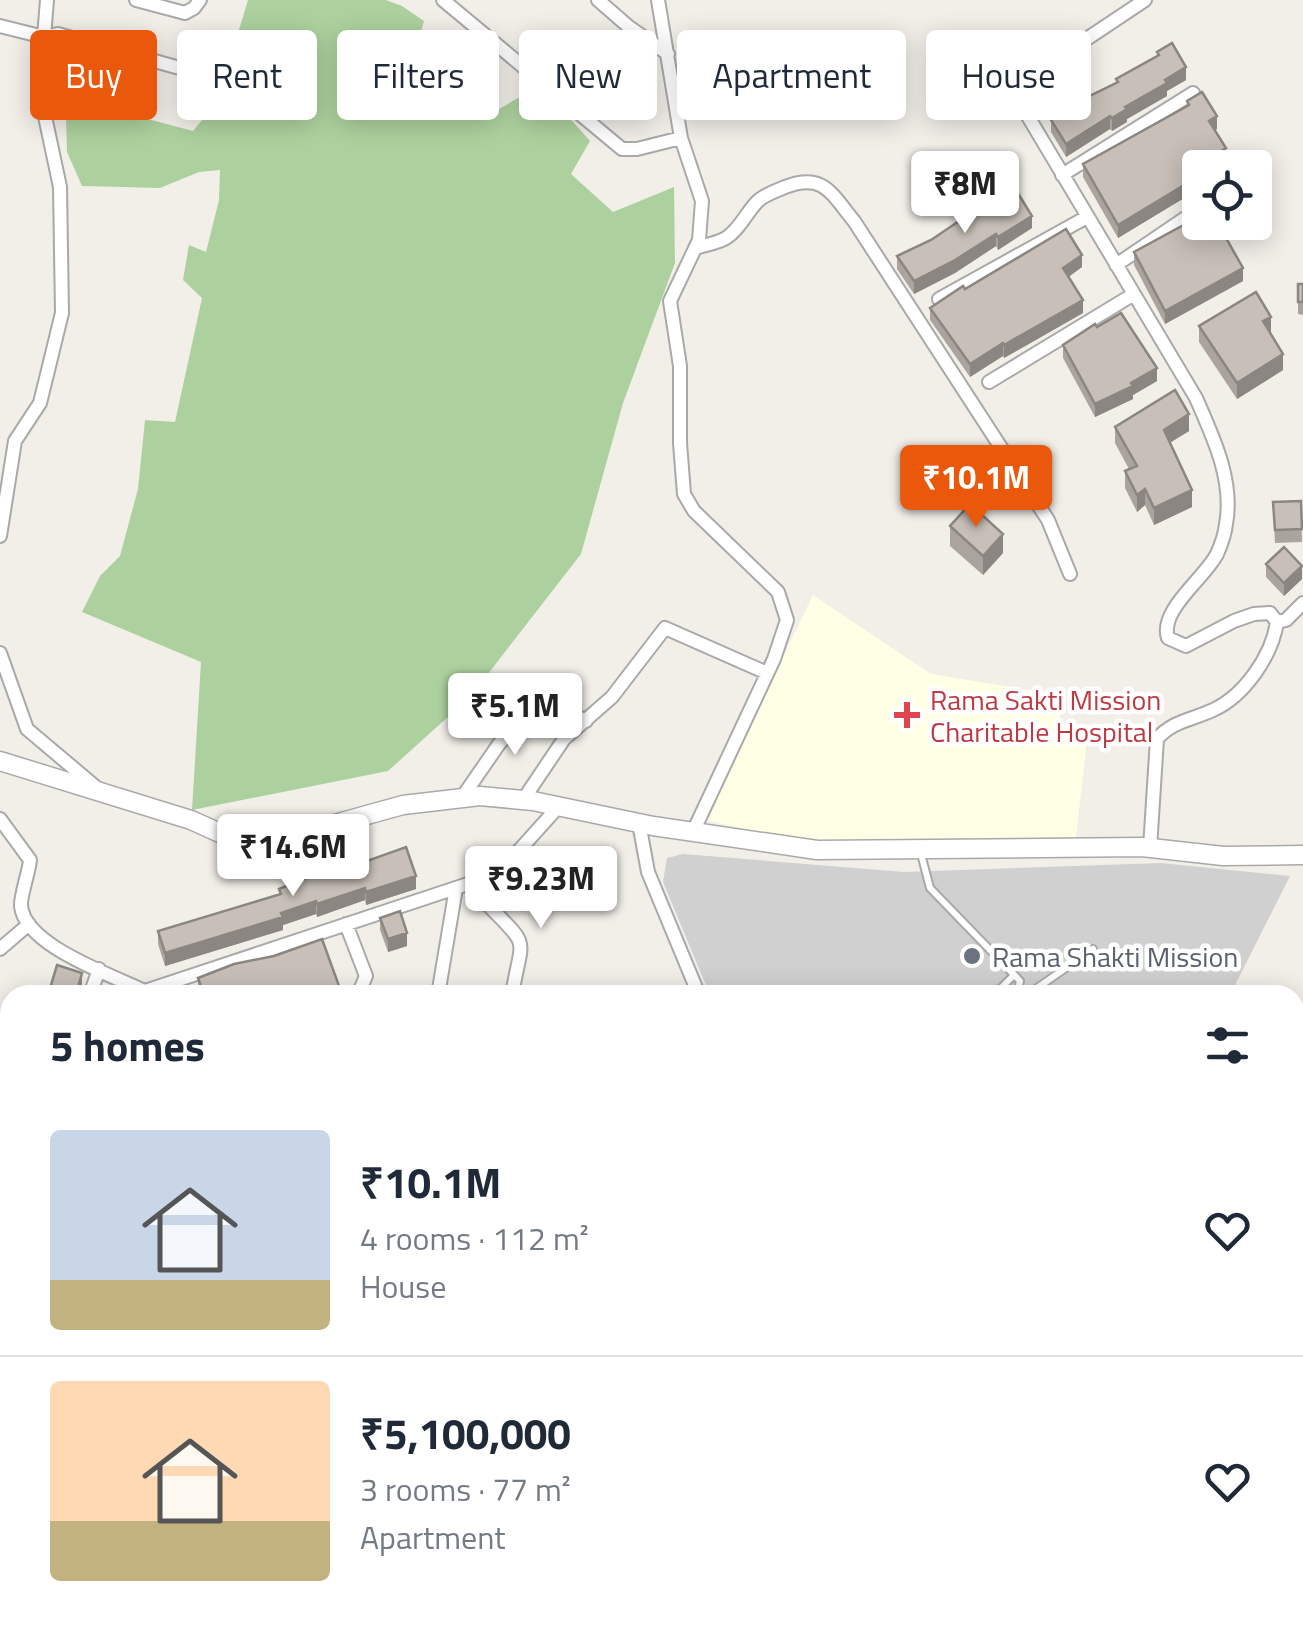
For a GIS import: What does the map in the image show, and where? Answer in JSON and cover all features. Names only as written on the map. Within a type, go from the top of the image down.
[{"type":"street","points":[[44,30],[46,0]]},
{"type":"street","points":[[136,0],[185,13],[200,0]]},
{"type":"street","points":[[443,0],[622,149],[637,150],[681,138]]},
{"type":"street","points":[[598,0],[668,54]]},
{"type":"street","points":[[658,0],[681,138],[702,201],[699,240],[670,302],[680,366],[684,494],[694,511],[778,592],[787,620],[767,673],[693,832]]},
{"type":"street","points":[[1091,36],[1145,0]]},
{"type":"street","points":[[0,26],[30,33]]},
{"type":"street","points":[[1062,175],[1193,93]]},
{"type":"street","points":[[0,536],[15,440],[40,404],[62,313],[60,187],[46,120]]},
{"type":"street","points":[[1030,120],[1196,398],[1220,456],[1227,522],[1217,554],[1170,614],[1168,638],[1186,646],[1254,614],[1270,613],[1277,622]]},
{"type":"street","points":[[696,248],[726,238],[748,216],[758,199],[779,189],[814,180],[832,193],[854,220],[1048,520],[1070,574]]},
{"type":"street","points":[[939,299],[1087,217]]},
{"type":"street","points":[[1116,265],[1182,220]]},
{"type":"street","points":[[989,382],[1134,294]]},
{"type":"street","points":[[1277,622],[1286,620],[1303,602]]},
{"type":"street","points":[[1150,848],[1157,739],[1169,726],[1213,710],[1239,692],[1268,652],[1277,622]]},
{"type":"street","points":[[523,800],[564,740],[612,698],[665,628],[767,673]]},
{"type":"street","points":[[0,653],[27,729],[104,793]]},
{"type":"street","points":[[461,798],[499,744],[540,697],[586,721]]},
{"type":"street","points":[[0,761],[191,820],[232,838],[273,841],[403,806],[480,796],[817,850],[1150,848],[1224,856],[1303,855]]},
{"type":"street","points":[[172,985],[498,874],[559,806]]},
{"type":"street","points":[[0,819],[30,860],[21,906],[44,943],[132,985]]},
{"type":"street","points":[[639,823],[648,872],[695,985]]},
{"type":"street","points":[[484,878],[486,903],[520,938],[522,956],[515,985]]},
{"type":"street","points":[[440,985],[456,888]]},
{"type":"street","points":[[0,949],[29,924]]},
{"type":"street","points":[[346,924],[366,976],[362,985]]},
{"type":"street","points":[[93,985],[99,969]]},
{"type":"lane","points":[[919,849],[930,888],[1020,981],[1019,985]]},
{"type":"lane","points":[[1041,985],[1093,949]]},
{"type":"lane","points":[[1004,985],[1014,975]]},
{"type":"shaded area","name":"Rama Sakti Mission Charitable Hospital","points":[[813,595],[931,674],[1060,695],[1060,734],[1087,740],[1076,837],[819,845],[704,820]]},
{"type":"shaded area","name":"Rama Shakti Mission","points":[[683,854],[904,872],[1161,863],[1290,876],[1235,985],[706,985],[663,882],[667,858]]},
{"type":"green space","points":[[248,0],[386,0],[402,6],[424,21],[422,30],[337,30],[337,120],[499,120],[499,109],[519,97],[519,120],[571,120],[590,141],[571,174],[613,212],[674,187],[675,263],[623,403],[581,554],[470,697],[388,771],[192,810],[201,662],[82,612],[100,576],[120,556],[138,489],[145,420],[175,422],[202,298],[183,280],[189,245],[206,252],[219,200],[220,170],[199,172],[160,188],[82,186],[67,152],[66,120],[152,120],[193,131],[202,120],[317,120],[317,30],[239,30]]},
{"type":"building","points":[[1172,43],[1186,67],[1127,109],[1066,144],[1051,120],[1091,120],[1091,95],[1118,82],[1116,79],[1159,55],[1157,52]]},
{"type":"building","points":[[1202,92],[1217,116],[1209,121],[1226,148],[1182,150],[1182,186],[1118,225],[1083,164],[1189,105],[1187,101]]},
{"type":"building","points":[[1016,190],[1032,216],[914,281],[897,256]]},
{"type":"building","points":[[1182,226],[1182,240],[1227,240],[1243,268],[1165,311],[1134,252]]},
{"type":"building","points":[[1066,229],[1082,255],[1063,268],[1083,300],[970,364],[930,308]]},
{"type":"building","points":[[1298,284],[1303,284],[1303,302],[1298,302]]},
{"type":"building","points":[[1256,292],[1271,317],[1263,321],[1283,354],[1237,383],[1199,326]]},
{"type":"building","points":[[1121,313],[1157,368],[1131,383],[1133,386],[1095,404],[1063,345]]},
{"type":"building","points":[[1175,390],[1189,414],[1164,430],[1192,490],[1154,508],[1145,489],[1137,495],[1125,471],[1137,466],[1115,427]]},
{"type":"building","points":[[1301,501],[1302,529],[1275,530],[1273,502]]},
{"type":"building","points":[[970,504],[1003,534],[983,556],[950,526]]},
{"type":"building","points":[[1284,547],[1302,566],[1284,583],[1266,564]]},
{"type":"building","points":[[406,847],[416,876],[366,892],[365,888],[317,904],[316,901],[281,913],[283,917],[165,953],[158,931],[281,894],[279,889],[326,870],[328,875]]},
{"type":"building","points":[[400,911],[407,933],[388,939],[380,918]]},
{"type":"building","points":[[322,939],[339,985],[200,985],[198,978],[234,964],[274,956]]},
{"type":"building","points":[[57,965],[82,973],[79,985],[51,985]]},
{"type":"place","name":"Rama Sakti Mission Charitable Hospital","points":[[907,715]]},
{"type":"place","name":"Rama Shakti Mission","points":[[972,956]]}]
